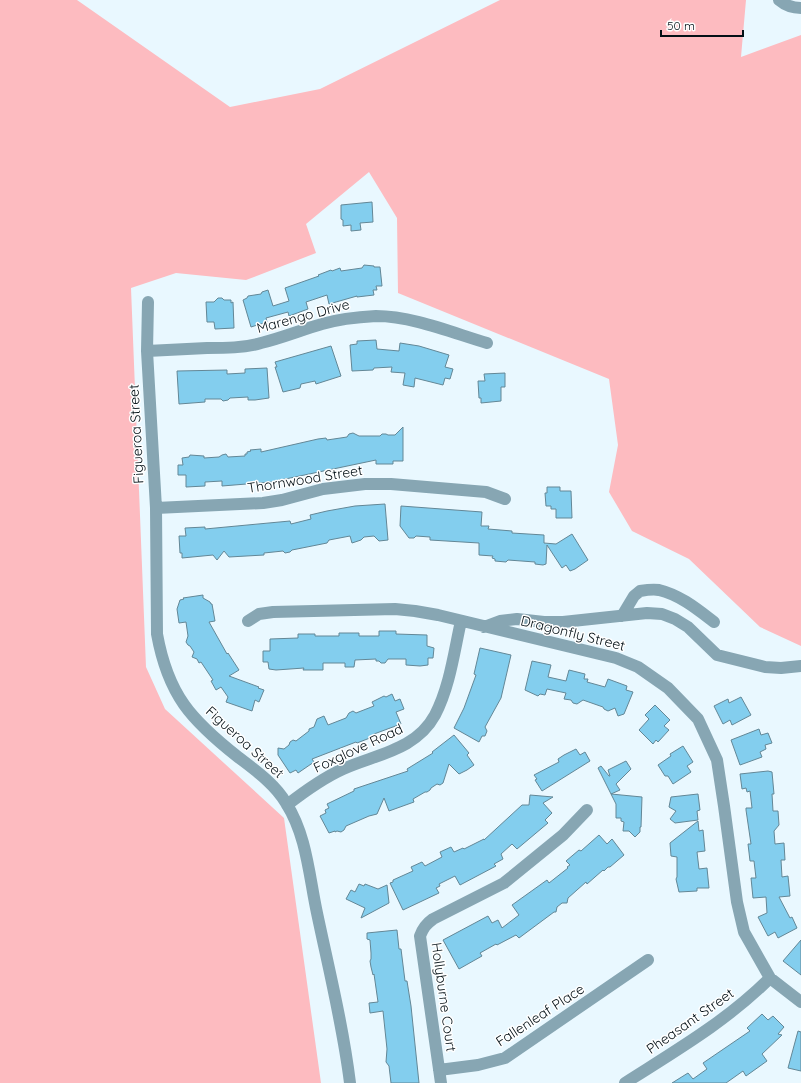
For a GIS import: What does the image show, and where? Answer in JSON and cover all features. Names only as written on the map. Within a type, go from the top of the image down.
[{"type":"street","points":[[779,0],[794,8],[801,8]]},
{"type":"street","name":"Figueroa Street","points":[[148,302],[147,351],[156,508],[157,634],[160,652],[167,674],[184,705],[216,739],[260,774],[283,798],[301,836],[346,1050],[350,1083]]},
{"type":"street","name":"Marengo Drive","points":[[147,351],[239,347],[260,344],[337,320],[377,316],[420,323],[487,343]]},
{"type":"street","name":"Thornwood Street","points":[[156,508],[263,503],[282,500],[323,489],[366,484],[391,484],[486,492],[505,499]]},
{"type":"street","points":[[622,616],[634,596],[640,591],[658,590],[677,596],[714,622]]},
{"type":"street","name":"Dragonfly Street","points":[[248,621],[259,614],[273,612],[415,611],[616,658],[638,667],[668,688],[698,719],[717,760],[737,902],[744,932],[770,978]]},
{"type":"street","points":[[484,627],[500,621],[517,619],[544,622],[563,622],[647,612],[662,614],[676,619],[688,626],[717,655],[765,667],[781,668],[801,666]]},
{"type":"street","name":"Foxglove Road","points":[[287,805],[330,775],[358,763],[389,753],[417,737],[434,716],[440,704],[451,668],[461,621]]},
{"type":"street","name":"Hollyburne Court","points":[[441,1083],[420,936],[422,929],[433,918],[504,883],[516,875],[564,835],[587,810]]},
{"type":"street","name":"Fallenleaf Place","points":[[439,1070],[478,1065],[505,1058],[648,960]]},
{"type":"street","points":[[770,978],[801,1002]]},
{"type":"street","name":"Pheasant Street","points":[[625,1083],[696,1038],[750,998],[770,978]]},
{"type":"shaded area","points":[[0,0],[77,0],[230,107],[320,89],[500,0],[746,0],[741,57],[801,35],[801,646],[760,627],[689,559],[632,531],[609,492],[618,445],[609,379],[398,293],[397,218],[369,172],[306,224],[316,253],[246,280],[176,273],[131,288],[146,667],[165,709],[284,818],[321,1083],[0,1083]]},
{"type":"building","points":[[372,202],[373,222],[360,223],[361,230],[351,231],[351,225],[343,226],[343,220],[341,219],[341,205]]},
{"type":"building","points":[[364,265],[380,267],[382,286],[376,286],[377,290],[373,290],[374,295],[357,296],[329,304],[327,295],[306,302],[308,309],[289,316],[288,312],[266,318],[267,322],[251,327],[243,300],[248,296],[261,294],[262,292],[268,290],[273,306],[289,301],[285,288],[319,276],[318,275],[331,270],[340,268],[341,271],[362,268]]},
{"type":"building","points":[[218,298],[231,300],[231,303],[233,302],[234,328],[215,329],[214,322],[207,322],[206,302],[214,302]]},
{"type":"building","points":[[376,340],[377,349],[399,351],[400,343],[419,346],[449,355],[445,367],[453,369],[450,379],[445,378],[443,385],[415,378],[414,387],[403,385],[405,373],[391,372],[392,367],[352,371],[350,345],[357,344],[357,341]]},
{"type":"building","points":[[331,346],[341,376],[316,384],[315,381],[301,384],[300,388],[283,392],[275,367],[277,367],[275,362]]},
{"type":"building","points":[[267,368],[269,398],[248,400],[248,397],[230,398],[223,401],[221,399],[205,399],[205,402],[179,404],[177,371],[227,370],[227,374],[245,373],[245,369]]},
{"type":"building","points":[[505,373],[505,387],[501,387],[501,401],[481,403],[481,398],[479,398],[478,381],[485,381],[484,374]]},
{"type":"building","points":[[403,427],[403,461],[393,461],[393,464],[376,464],[376,460],[271,482],[222,486],[222,481],[205,482],[205,486],[186,487],[186,475],[178,475],[178,465],[183,465],[182,458],[189,457],[190,455],[204,456],[204,458],[219,457],[226,454],[228,457],[245,456],[247,452],[251,451],[250,450],[261,449],[261,452],[318,439],[326,438],[327,440],[347,437],[349,434],[353,433],[359,436],[380,436],[382,434],[395,435]]},
{"type":"building","points":[[547,487],[560,487],[560,491],[571,491],[572,518],[556,518],[556,509],[551,509],[551,506],[546,506],[545,493],[547,493]]},
{"type":"building","points":[[385,504],[388,540],[379,541],[374,536],[364,537],[361,540],[352,543],[350,536],[329,540],[327,543],[292,550],[285,553],[283,551],[264,553],[264,555],[229,557],[224,551],[217,560],[213,555],[182,558],[182,553],[180,553],[179,536],[186,536],[185,528],[205,527],[205,529],[290,521],[291,524],[311,519],[310,515],[327,511],[355,506]]},
{"type":"building","points":[[401,506],[482,512],[481,526],[489,526],[488,529],[512,531],[512,533],[544,535],[544,543],[556,544],[572,534],[588,560],[570,571],[566,565],[562,568],[547,545],[546,564],[543,565],[535,564],[535,562],[508,560],[506,562],[495,561],[495,559],[492,558],[493,556],[479,555],[479,543],[430,540],[430,537],[416,536],[414,538],[409,538],[400,526]]},
{"type":"building","points":[[203,595],[203,598],[212,604],[215,621],[209,622],[227,654],[228,653],[239,670],[229,676],[264,690],[259,702],[255,700],[252,711],[226,702],[228,697],[221,687],[216,690],[211,681],[213,680],[201,662],[199,663],[197,659],[192,657],[194,652],[186,642],[188,636],[186,622],[179,623],[177,609],[180,600],[184,599],[183,598]]},
{"type":"building","points":[[379,631],[396,631],[396,634],[427,635],[427,646],[434,648],[433,658],[428,658],[428,665],[420,666],[406,665],[406,659],[388,659],[385,663],[376,661],[376,659],[355,660],[354,667],[345,667],[345,663],[323,663],[323,670],[303,670],[304,668],[276,670],[269,669],[268,662],[263,662],[263,651],[270,651],[270,639],[298,638],[298,634],[339,636],[339,633],[359,633],[359,636],[379,636]]},
{"type":"building","points":[[480,648],[511,655],[501,698],[485,727],[487,731],[485,736],[482,736],[479,742],[454,728],[464,708],[476,675],[474,674]]},
{"type":"building","points":[[532,661],[551,665],[548,677],[566,681],[569,670],[585,674],[584,679],[588,679],[587,682],[605,687],[608,679],[627,686],[626,690],[633,692],[624,714],[618,716],[615,708],[608,711],[603,707],[583,700],[577,704],[573,703],[571,700],[564,699],[566,693],[547,689],[545,695],[540,694],[538,696],[525,690]]},
{"type":"building","points":[[392,694],[395,701],[400,699],[404,709],[396,712],[401,724],[374,734],[375,736],[312,759],[314,762],[298,773],[296,770],[290,773],[278,755],[278,748],[284,749],[293,740],[296,741],[309,731],[309,729],[314,727],[317,719],[324,716],[328,725],[346,718],[349,713],[353,711],[356,713],[374,706],[372,702]]},
{"type":"building","points":[[741,697],[751,715],[732,725],[730,720],[723,724],[714,706],[728,699],[729,703]]},
{"type":"building","points":[[655,705],[670,720],[664,726],[669,730],[658,742],[656,740],[653,744],[639,730],[649,719],[645,715]]},
{"type":"building","points":[[759,729],[761,735],[768,733],[772,743],[765,745],[766,749],[760,752],[762,757],[740,765],[731,740]]},
{"type":"building","points":[[454,735],[469,753],[467,755],[474,765],[459,774],[449,764],[443,783],[440,785],[437,784],[427,792],[413,799],[414,802],[389,811],[384,798],[377,814],[346,826],[341,832],[335,831],[329,833],[320,816],[326,813],[325,810],[329,808],[327,804],[354,791],[354,789],[408,771],[407,769],[433,753],[432,752]]},
{"type":"building","points":[[683,746],[693,762],[687,766],[691,772],[673,784],[668,776],[665,776],[658,765],[671,756],[670,754]]},
{"type":"building","points":[[576,749],[580,755],[585,752],[590,761],[542,791],[535,780],[537,779],[534,775],[559,762],[558,759]]},
{"type":"building","points":[[626,761],[631,769],[616,784],[620,790],[611,794],[598,768],[601,766],[610,776],[608,770]]},
{"type":"building","points":[[768,771],[772,772],[774,794],[772,794],[773,811],[778,811],[779,825],[774,831],[775,844],[784,843],[785,860],[781,860],[782,877],[788,876],[790,896],[779,897],[797,928],[778,938],[775,932],[768,936],[758,917],[767,913],[766,897],[753,898],[751,878],[756,878],[754,861],[750,861],[748,844],[751,844],[746,810],[746,808],[752,808],[750,791],[747,792],[746,788],[742,789],[740,774]]},
{"type":"building","points":[[611,794],[642,797],[641,827],[640,832],[635,837],[629,831],[623,831],[624,822],[621,821],[621,818],[616,818],[616,804]]},
{"type":"building","points":[[698,794],[700,810],[697,811],[698,820],[675,823],[670,819],[676,811],[669,807],[671,797]]},
{"type":"building","points":[[530,795],[553,797],[543,803],[552,813],[545,820],[548,823],[517,849],[512,844],[501,854],[503,859],[494,864],[496,866],[460,885],[455,876],[439,884],[440,886],[436,888],[439,893],[403,910],[390,883],[393,882],[393,880],[413,871],[411,867],[422,862],[425,866],[442,857],[440,852],[451,847],[454,852],[484,840],[522,805],[529,805]]},
{"type":"building","points":[[698,821],[699,831],[703,830],[705,851],[697,852],[699,869],[707,868],[709,888],[697,888],[697,891],[679,892],[676,879],[677,857],[671,856],[670,843]]},
{"type":"building","points":[[599,835],[607,844],[612,839],[624,855],[587,884],[586,882],[568,898],[567,903],[562,903],[557,907],[556,912],[519,938],[516,935],[497,945],[496,944],[480,953],[482,956],[459,969],[443,940],[488,916],[492,923],[498,920],[502,928],[519,915],[512,905],[547,880],[549,883],[568,868],[567,867],[570,865],[566,861],[579,850],[581,851]]},
{"type":"building","points":[[359,884],[364,886],[365,884],[378,889],[387,885],[389,903],[361,918],[365,908],[346,899],[351,890],[355,892]]},
{"type":"building","points":[[397,930],[399,949],[401,949],[405,981],[407,981],[411,1006],[419,1083],[391,1083],[389,1066],[386,1062],[387,1049],[383,1011],[370,1013],[369,1003],[378,1002],[374,974],[373,975],[370,961],[370,940],[367,939],[367,933]]},
{"type":"building","points":[[801,940],[801,975],[783,961]]},
{"type":"building","points":[[762,1014],[768,1020],[773,1016],[784,1027],[778,1034],[782,1035],[762,1054],[767,1061],[746,1076],[743,1071],[726,1083],[672,1083],[688,1073],[693,1079],[707,1069],[703,1063],[750,1031],[747,1028]]},
{"type":"building","points":[[798,1031],[801,1032],[801,1071],[788,1068]]}]
